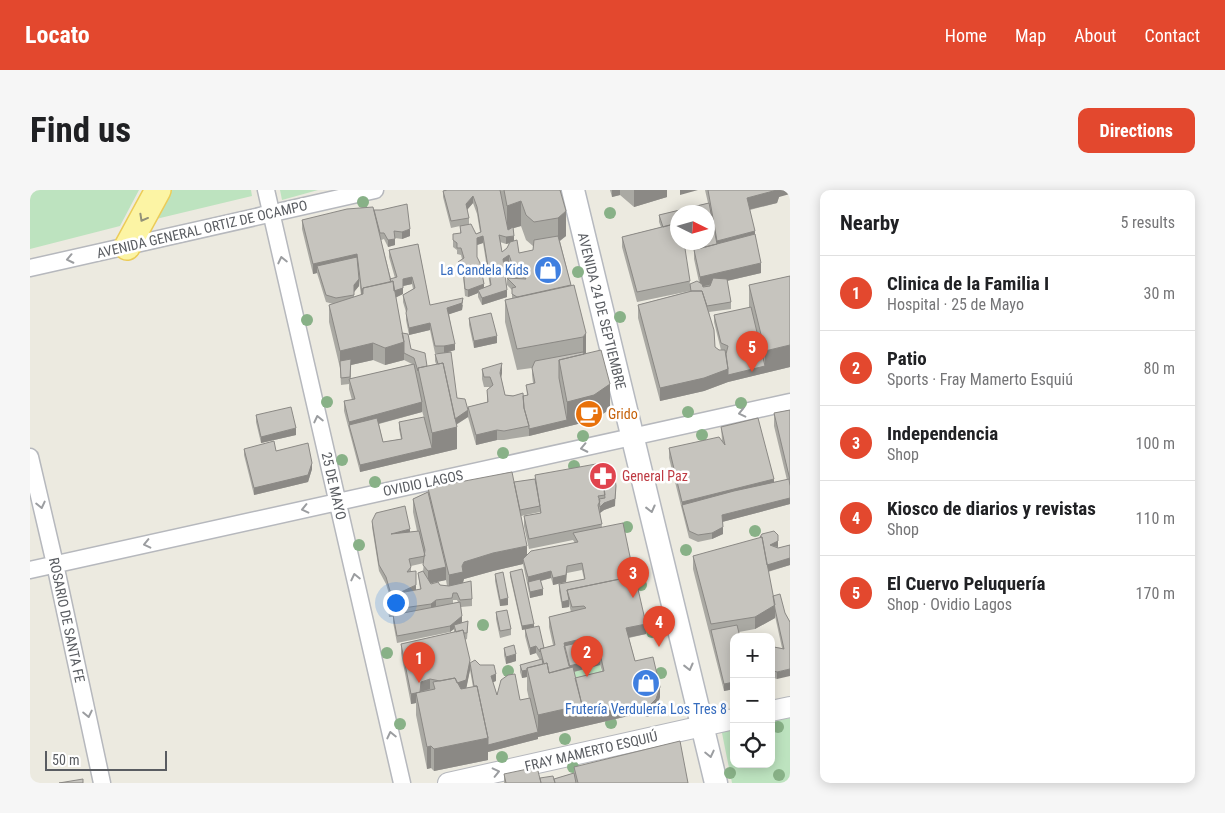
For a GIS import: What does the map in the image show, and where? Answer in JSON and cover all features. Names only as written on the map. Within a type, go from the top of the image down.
[{"type":"main road","points":[[127,247],[158,190]]},
{"type":"main road","name":"AVENIDA 24 DE SEPTIEMBRE","points":[[573,190],[716,783]]},
{"type":"street","name":"25 DE MAYO","points":[[266,190],[402,783]]},
{"type":"street","name":"AVENIDA GENERAL ORTIZ DE OCAMPO","points":[[30,268],[375,190]]},
{"type":"street","name":"OVIDIO LAGOS","points":[[30,570],[790,402]]},
{"type":"street","name":"ROSARIO DE SANTA FE","points":[[30,457],[102,783]]},
{"type":"street","points":[[775,710],[790,707]]},
{"type":"street","name":"FRAY MAMERTO ESQUIÚ","points":[[448,783],[730,720]]},
{"type":"green space","points":[[30,190],[139,190],[120,226],[30,249]]},
{"type":"green space","points":[[172,190],[251,190],[252,196],[156,219]]},
{"type":"green space","points":[[280,190],[318,190],[282,200]]},
{"type":"green space","points":[[600,665],[604,681],[573,688],[569,673]]},
{"type":"green space","points":[[790,713],[790,783],[732,783],[721,728],[730,726],[730,768],[775,768],[775,716]]},
{"type":"building","points":[[500,190],[508,230],[513,227],[514,236],[506,237],[499,235],[502,252],[510,242],[517,240],[519,253],[533,250],[534,240],[558,236],[571,285],[517,297],[512,294],[512,288],[516,287],[507,278],[526,279],[522,271],[515,272],[509,255],[503,259],[507,290],[482,298],[478,290],[491,285],[483,236],[477,238],[477,257],[484,284],[468,290],[465,289],[463,269],[458,262],[464,258],[461,248],[457,248],[457,243],[453,240],[453,234],[461,233],[460,226],[471,224],[476,234],[481,232],[477,207],[473,196],[466,204],[469,218],[451,221],[443,191]]},
{"type":"building","points":[[504,190],[560,190],[566,211],[558,218],[534,222],[526,215],[521,201],[507,206]]},
{"type":"building","points":[[708,190],[777,190],[747,198],[755,231],[717,241],[715,205],[711,205]]},
{"type":"building","points":[[407,204],[410,229],[402,232],[394,231],[395,239],[388,240],[384,233],[380,233],[374,210]]},
{"type":"building","points":[[373,207],[391,282],[363,288],[362,294],[357,254],[313,264],[302,220],[347,209]]},
{"type":"building","points":[[670,212],[670,225],[663,227],[659,215]]},
{"type":"building","points":[[670,225],[670,250],[685,250],[690,281],[637,292],[622,237]]},
{"type":"building","points":[[755,234],[761,263],[700,277],[694,250],[715,250],[715,244]]},
{"type":"building","points":[[418,244],[430,305],[463,298],[462,303],[447,308],[455,344],[435,346],[430,323],[409,328],[403,295],[415,288],[412,277],[403,279],[403,288],[394,291],[393,281],[391,282],[390,279],[397,277],[389,250]]},
{"type":"building","points":[[357,257],[359,279],[354,285],[354,295],[336,298],[326,295],[317,266]]},
{"type":"building","points":[[790,276],[790,345],[765,351],[749,285]]},
{"type":"building","points":[[713,278],[727,279],[731,302],[707,306],[702,291],[691,291],[690,284],[697,281],[703,287],[710,286]]},
{"type":"building","points":[[393,281],[404,342],[385,348],[373,343],[340,351],[329,305],[363,294],[363,288]]},
{"type":"building","points":[[574,285],[586,333],[583,337],[517,349],[505,300]]},
{"type":"building","points":[[692,291],[702,291],[714,330],[715,347],[719,350],[725,350],[728,369],[704,378],[660,388],[638,305]]},
{"type":"building","points":[[751,307],[765,366],[728,375],[726,354],[728,346],[721,343],[714,315]]},
{"type":"building","points":[[491,313],[497,336],[474,341],[469,318]]},
{"type":"building","points":[[402,333],[408,334],[411,349],[425,353],[427,366],[418,368],[418,371],[414,358],[404,353]]},
{"type":"building","points":[[601,350],[610,384],[594,395],[567,402],[559,360]]},
{"type":"building","points":[[451,352],[457,398],[465,399],[468,410],[455,419],[443,363],[438,364],[435,354]]},
{"type":"building","points":[[583,352],[584,354],[559,360],[559,378],[567,420],[529,429],[523,396],[528,395],[526,385],[535,383],[532,368],[535,361]]},
{"type":"building","points":[[351,359],[350,377],[341,378],[340,361]]},
{"type":"building","points":[[443,363],[457,427],[432,433],[418,368]]},
{"type":"building","points":[[502,363],[500,373],[505,395],[513,396],[523,393],[524,408],[529,426],[476,435],[468,407],[488,402],[487,390],[493,385],[490,377],[484,377],[482,369]]},
{"type":"building","points":[[414,364],[422,402],[349,422],[344,401],[355,399],[349,379]]},
{"type":"building","points":[[291,407],[296,428],[261,437],[256,415]]},
{"type":"building","points":[[790,410],[790,480],[774,413]]},
{"type":"building","points":[[424,417],[432,448],[360,465],[349,425],[377,418],[383,442],[402,439],[399,422]]},
{"type":"building","points":[[758,418],[774,479],[682,502],[669,448],[719,437],[725,445],[721,427]]},
{"type":"building","points":[[274,441],[276,451],[308,443],[312,463],[308,475],[254,488],[244,449]]},
{"type":"building","points":[[596,464],[597,471],[603,479],[605,495],[598,496],[602,524],[529,539],[524,516],[541,513],[535,475]]},
{"type":"building","points":[[607,468],[613,471],[603,482],[597,470]]},
{"type":"building","points":[[614,470],[615,499],[604,503],[600,507],[599,499],[605,498],[603,482]]},
{"type":"building","points":[[512,472],[527,546],[493,553],[464,562],[462,566],[463,572],[449,575],[428,488]]},
{"type":"building","points":[[535,479],[540,506],[520,510],[514,482]]},
{"type":"building","points":[[789,479],[790,498],[722,515],[723,527],[712,533],[698,535],[689,531],[682,505]]},
{"type":"building","points":[[428,492],[446,567],[428,571],[423,565],[425,550],[413,499]]},
{"type":"building","points":[[405,506],[410,529],[391,534],[419,531],[425,556],[409,559],[411,567],[407,572],[416,571],[416,585],[399,593],[421,589],[418,573],[423,571],[431,584],[438,582],[440,585],[449,586],[471,581],[472,599],[460,600],[457,593],[453,593],[452,598],[436,600],[431,604],[389,610],[387,599],[396,593],[390,591],[386,577],[379,565],[372,521],[376,513]]},
{"type":"building","points":[[623,523],[634,576],[567,590],[569,600],[562,602],[559,584],[585,579],[582,563],[567,566],[566,575],[553,578],[551,571],[528,577],[523,559],[531,551],[578,542],[573,533]]},
{"type":"building","points":[[774,531],[778,535],[778,541],[770,545],[778,548],[790,545],[790,558],[767,565],[762,537],[760,537],[762,534]]},
{"type":"building","points":[[762,537],[775,605],[755,617],[711,624],[693,556]]},
{"type":"building","points":[[522,569],[534,624],[522,626],[510,572]]},
{"type":"building","points":[[503,572],[508,598],[500,600],[495,574]]},
{"type":"building","points":[[635,576],[646,624],[626,628],[635,661],[653,657],[660,687],[656,699],[648,707],[637,704],[582,717],[582,705],[575,678],[604,671],[599,649],[593,650],[590,637],[564,643],[570,667],[549,673],[547,663],[544,664],[540,649],[555,645],[549,617],[586,608],[584,606],[572,607],[567,590]]},
{"type":"building","points":[[540,579],[543,589],[530,592],[528,582]]},
{"type":"building","points":[[780,594],[785,613],[790,622],[790,669],[777,672],[775,671],[775,647],[784,649],[773,596]]},
{"type":"building","points":[[460,602],[462,616],[450,626],[397,636],[393,615]]},
{"type":"building","points":[[507,610],[511,629],[500,631],[496,612]]},
{"type":"building","points":[[468,621],[467,633],[464,633],[463,630],[456,632],[454,625]]},
{"type":"building","points":[[737,625],[739,633],[730,633],[730,683],[724,684],[711,630]]},
{"type":"building","points":[[539,626],[544,648],[540,649],[540,652],[536,646],[530,648],[525,629]]},
{"type":"building","points":[[463,630],[470,660],[466,680],[457,683],[455,678],[440,681],[430,679],[421,682],[420,692],[411,694],[401,644]]},
{"type":"building","points":[[590,640],[593,653],[599,652],[600,658],[569,666],[564,646]]},
{"type":"building","points":[[514,645],[516,654],[506,657],[504,648]]},
{"type":"building","points":[[542,659],[543,664],[522,671],[520,665]]},
{"type":"building","points":[[475,660],[480,665],[494,665],[496,674],[491,676],[497,695],[501,680],[508,675],[515,674],[520,700],[530,698],[538,732],[488,745],[477,686],[474,686],[470,663]]},
{"type":"building","points":[[547,663],[549,673],[573,667],[582,705],[538,715],[527,668]]},
{"type":"building","points":[[455,678],[461,689],[477,686],[488,738],[434,749],[431,746],[427,747],[416,693],[435,689],[433,682]]},
{"type":"building","points":[[680,741],[688,783],[578,783],[574,767]]},
{"type":"building","points":[[537,767],[541,783],[506,783],[504,774]]},
{"type":"building","points":[[574,773],[576,783],[555,783],[554,779]]},
{"type":"building","points":[[553,776],[555,783],[541,783],[540,778]]},
{"type":"building","points":[[83,779],[83,783],[59,783]]},
{"type":"place","name":"La Candela Kids","points":[[548,270]]},
{"type":"place","name":"El Cuervo Peluquería","points":[[752,372]]},
{"type":"place","name":"Grido","points":[[589,414]]},
{"type":"place","name":"General Paz","points":[[603,476]]},
{"type":"place","name":"Independencia","points":[[633,598]]},
{"type":"place","name":"Kiosco de diarios y revistas","points":[[659,647]]},
{"type":"place","name":"Patio","points":[[587,677]]},
{"type":"place","name":"Clinica de la Familia I","points":[[419,683]]},
{"type":"place","name":"Frutería Verdulería Los Tres 8","points":[[646,683]]}]
